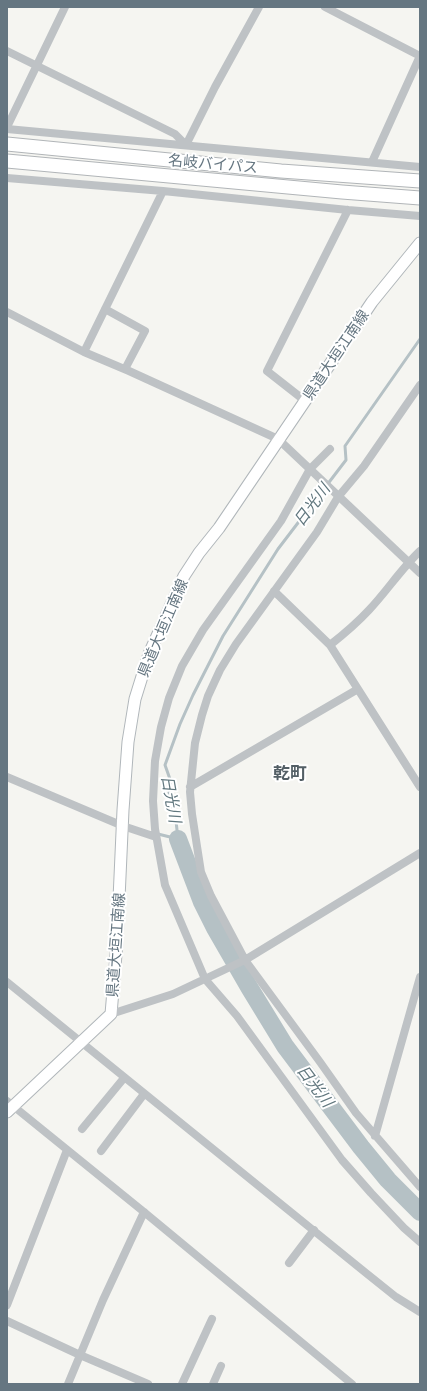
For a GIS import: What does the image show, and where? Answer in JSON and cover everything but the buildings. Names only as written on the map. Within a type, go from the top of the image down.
[{"type":"highway","name":"名岐バイパス","points":[[7,144],[273,170],[420,181]]},
{"type":"highway","name":"名岐バイパス","points":[[7,161],[420,198]]},
{"type":"main road","name":"県道大垣江南線","points":[[9,1106],[111,1014],[117,943],[122,826],[130,728],[135,699],[149,654],[184,576],[199,553],[219,528],[304,400],[330,365],[372,302],[420,243]]},
{"type":"street","points":[[65,7],[7,128],[420,167]]},
{"type":"street","points":[[186,146],[259,7]]},
{"type":"street","points":[[324,7],[420,56],[372,162]]},
{"type":"street","points":[[7,51],[175,134],[186,146]]},
{"type":"street","points":[[7,178],[163,191],[420,216]]},
{"type":"street","points":[[84,352],[163,191]]},
{"type":"street","points":[[304,400],[267,371],[348,210]]},
{"type":"street","points":[[105,309],[145,331],[125,369]]},
{"type":"street","points":[[7,312],[84,352],[125,369],[278,439],[420,573]]},
{"type":"street","points":[[420,384],[364,466],[337,496],[317,532],[236,644],[220,670],[208,696],[202,715],[195,743],[190,788],[192,814],[201,872],[210,896],[243,960],[320,1062],[356,1113],[420,1187]]},
{"type":"street","points":[[330,449],[312,470],[281,522],[203,630],[182,666],[169,698],[161,727],[155,761],[153,801],[156,837],[165,885],[207,978],[237,1016],[342,1160],[404,1228],[420,1242]]},
{"type":"street","points":[[330,645],[344,635],[370,610],[408,562],[420,551]]},
{"type":"street","points":[[274,591],[330,645],[420,787]]},
{"type":"street","points":[[190,788],[358,689]]},
{"type":"street","points":[[7,776],[122,826],[156,837]]},
{"type":"street","points":[[111,1014],[173,994],[243,960],[420,853]]},
{"type":"street","points":[[376,1136],[420,977]]},
{"type":"street","points":[[7,982],[396,1297],[420,1312]]},
{"type":"street","points":[[82,1129],[124,1078]]},
{"type":"street","points":[[101,1151],[144,1094]]},
{"type":"street","points":[[9,1106],[67,1150],[144,1212],[352,1384]]},
{"type":"street","points":[[7,1305],[67,1150]]},
{"type":"street","points":[[68,1384],[103,1300],[144,1212]]},
{"type":"street","points":[[289,1262],[314,1230]]},
{"type":"street","points":[[182,1384],[212,1319]]},
{"type":"street","points":[[7,1321],[80,1355],[148,1384]]},
{"type":"street","points":[[213,1384],[221,1366]]},
{"type":"waterway","name":"日光川","points":[[158,834],[178,839],[176,821],[169,793],[171,782],[165,765],[180,724],[193,695],[223,636],[278,549],[346,460],[345,446],[420,339]]},
{"type":"waterway","name":"日光川","points":[[178,839],[202,902],[215,928],[285,1046],[361,1147],[388,1180],[420,1212]]},
{"type":"district","name":"乾町","points":[[290,773]]}]
